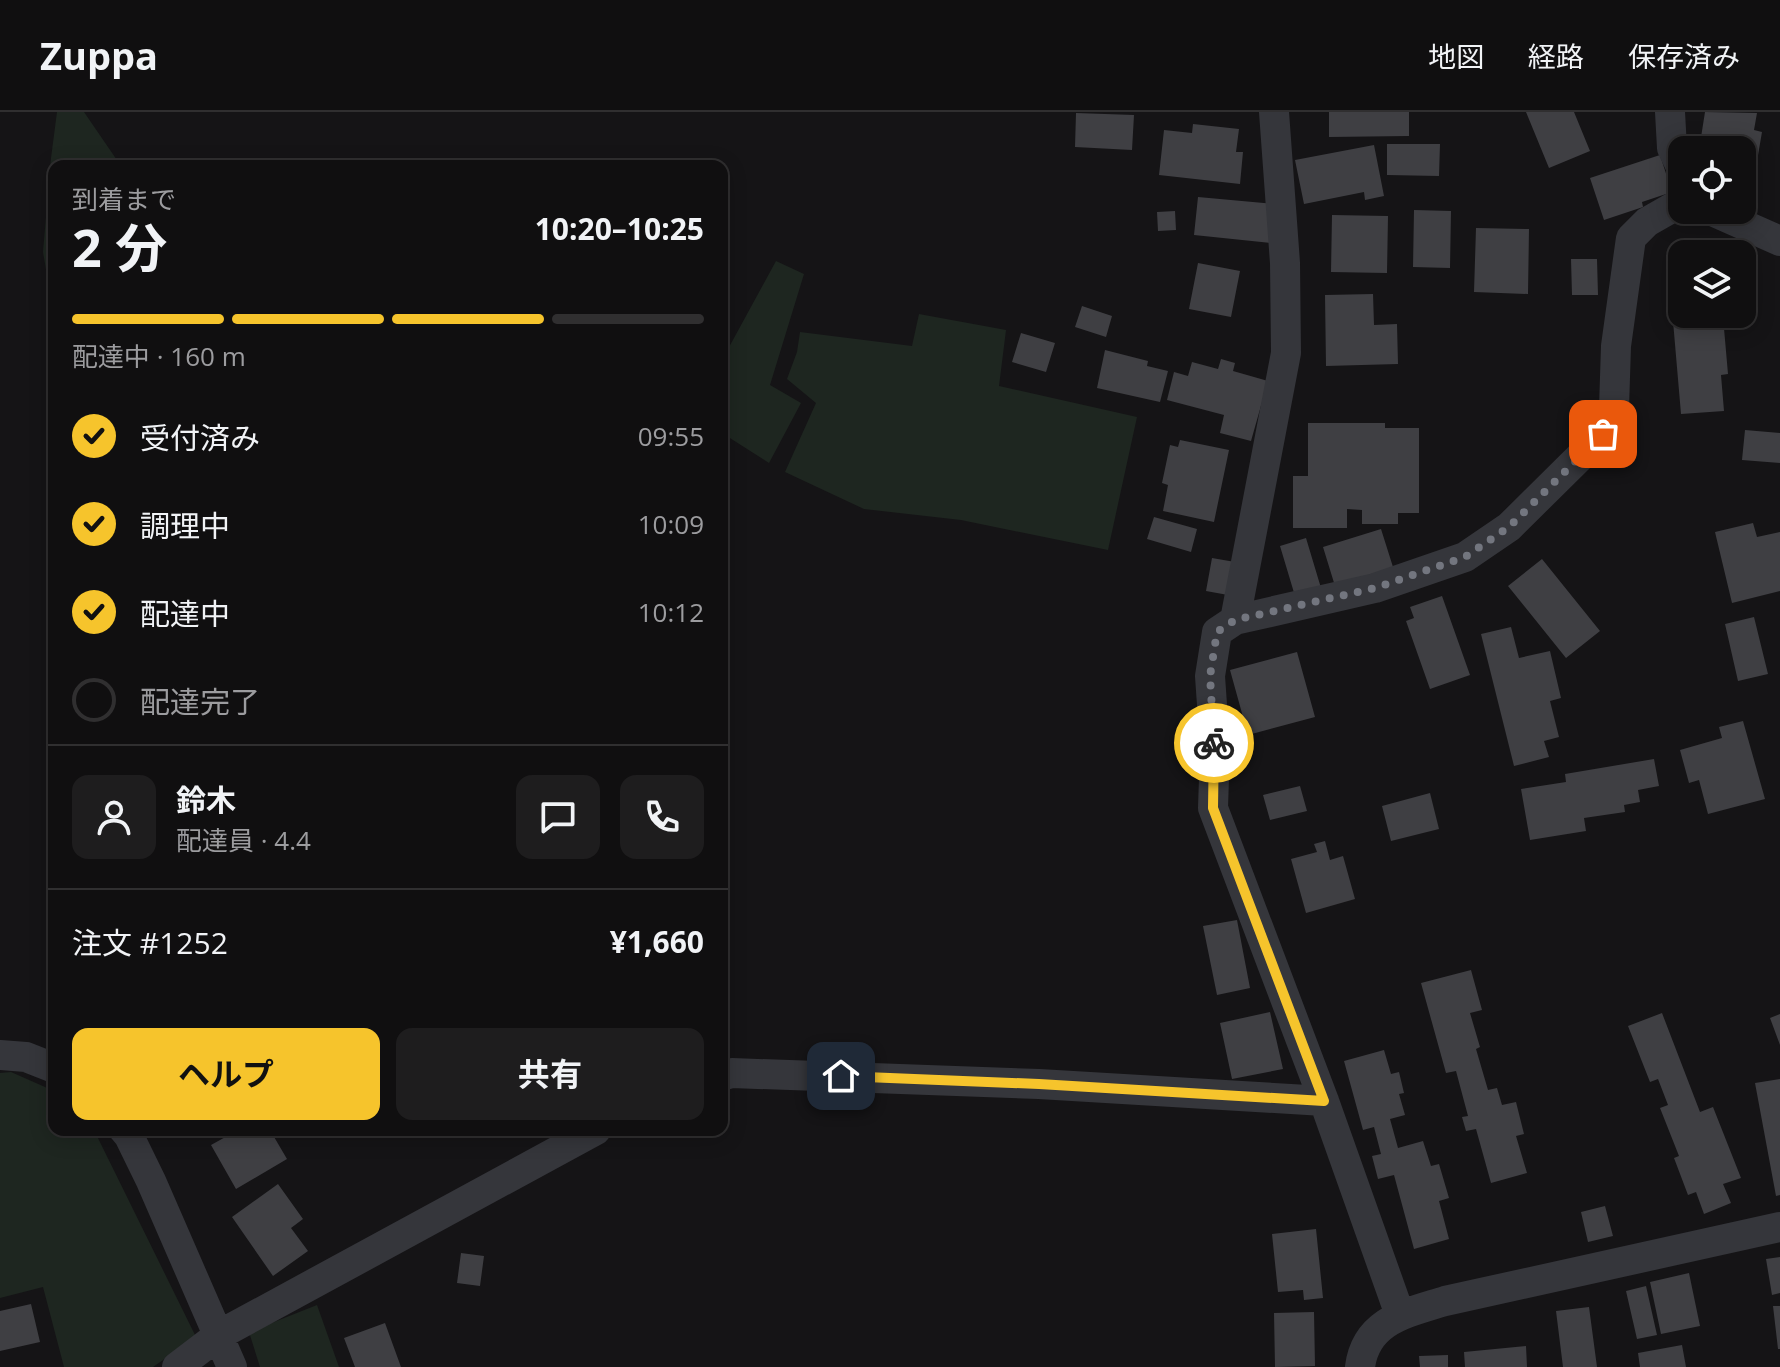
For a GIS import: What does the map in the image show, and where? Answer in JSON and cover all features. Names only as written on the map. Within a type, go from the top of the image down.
[{"type":"street","points":[[1235,620],[1286,353],[1285,263],[1274,112]]},
{"type":"street","points":[[1670,112],[1671,136]]},
{"type":"street","points":[[1400,1315],[1324,1101],[1213,808],[1215,748],[1210,676],[1217,632],[1235,620],[1375,588],[1465,557],[1509,527],[1603,434],[1614,408],[1616,346],[1631,238],[1647,222],[1668,210]]},
{"type":"street","points":[[1742,224],[1780,241]]},
{"type":"street","points":[[0,1055],[26,1057],[48,1066]]},
{"type":"street","points":[[728,1074],[884,1077],[1324,1101]]},
{"type":"street","points":[[129,1136],[232,1367]]},
{"type":"street","points":[[177,1367],[219,1335],[585,1136]]},
{"type":"street","points":[[1360,1367],[1374,1332],[1400,1315],[1445,1301],[1780,1227]]},
{"type":"shaded area","points":[[57,112],[84,112],[117,160],[51,160]]},
{"type":"shaded area","points":[[48,193],[48,281],[43,252]]},
{"type":"shaded area","points":[[776,261],[804,274],[770,385],[801,403],[769,463],[728,437],[728,349]]},
{"type":"shaded area","points":[[919,314],[1006,330],[999,386],[1137,417],[1108,550],[961,520],[864,509],[785,472],[816,403],[787,379],[797,352],[800,332],[912,346]]},
{"type":"shaded area","points":[[11,1072],[48,1088],[48,1136],[97,1136],[196,1337],[153,1367],[64,1367],[43,1287],[0,1298],[0,1073]]},
{"type":"shaded area","points":[[317,1305],[339,1367],[260,1367],[249,1332]]},
{"type":"building","points":[[1329,112],[1409,112],[1409,136],[1329,137]]},
{"type":"building","points":[[1526,112],[1574,112],[1590,151],[1549,168]]},
{"type":"building","points":[[1705,112],[1757,113],[1754,130],[1762,132],[1757,161],[1756,136],[1701,136]]},
{"type":"building","points":[[1076,113],[1134,115],[1132,150],[1075,147]]},
{"type":"building","points":[[1193,124],[1239,129],[1236,152],[1243,152],[1240,184],[1159,175],[1164,130],[1192,133]]},
{"type":"building","points":[[1387,144],[1440,144],[1439,176],[1387,175]]},
{"type":"building","points":[[1374,145],[1384,196],[1365,200],[1364,192],[1304,204],[1295,160]]},
{"type":"building","points":[[1660,155],[1668,180],[1668,193],[1642,202],[1643,207],[1604,220],[1590,178]]},
{"type":"building","points":[[1198,197],[1275,204],[1271,243],[1194,235]]},
{"type":"building","points":[[1414,210],[1451,211],[1450,268],[1413,267]]},
{"type":"building","points":[[1175,211],[1176,230],[1158,231],[1157,212]]},
{"type":"building","points":[[1332,215],[1388,216],[1387,273],[1331,272]]},
{"type":"building","points":[[1476,228],[1529,229],[1528,294],[1474,292]]},
{"type":"building","points":[[1571,259],[1597,259],[1598,295],[1572,295]]},
{"type":"building","points":[[1198,263],[1240,271],[1231,317],[1189,309]]},
{"type":"building","points":[[1373,294],[1374,325],[1397,324],[1398,364],[1326,366],[1325,295]]},
{"type":"building","points":[[1082,306],[1112,316],[1106,337],[1075,327]]},
{"type":"building","points":[[1674,328],[1724,328],[1728,374],[1721,375],[1724,411],[1681,414]]},
{"type":"building","points":[[1021,333],[1055,343],[1046,372],[1012,362]]},
{"type":"building","points":[[1105,350],[1148,361],[1147,366],[1168,371],[1160,402],[1097,388]]},
{"type":"building","points":[[1221,359],[1235,363],[1233,371],[1268,381],[1251,441],[1220,433],[1224,415],[1167,400],[1174,372],[1188,376],[1192,362],[1218,369]]},
{"type":"building","points":[[1308,423],[1385,423],[1385,428],[1419,428],[1419,513],[1398,513],[1398,524],[1362,524],[1362,510],[1347,509],[1347,528],[1293,528],[1293,476],[1308,476]]},
{"type":"building","points":[[1745,430],[1780,433],[1780,463],[1742,460]]},
{"type":"building","points":[[1180,440],[1229,450],[1214,522],[1163,511],[1168,485],[1162,483],[1170,445],[1178,447]]},
{"type":"building","points":[[1154,517],[1197,529],[1191,552],[1147,539]]},
{"type":"building","points":[[1753,523],[1757,537],[1780,532],[1780,591],[1732,603],[1715,532]]},
{"type":"building","points":[[1381,529],[1393,567],[1335,586],[1323,547]]},
{"type":"building","points":[[1306,538],[1321,588],[1295,596],[1280,546]]},
{"type":"building","points":[[1212,558],[1235,562],[1228,595],[1206,591]]},
{"type":"building","points":[[1542,559],[1600,631],[1566,658],[1508,586]]},
{"type":"building","points":[[1442,596],[1470,675],[1430,689],[1406,621],[1414,618],[1410,607]]},
{"type":"building","points":[[1754,617],[1768,674],[1738,681],[1725,624]]},
{"type":"building","points":[[1511,627],[1519,658],[1550,651],[1561,698],[1550,701],[1559,737],[1544,741],[1549,757],[1514,766],[1481,634]]},
{"type":"building","points":[[1297,652],[1315,717],[1248,735],[1230,670]]},
{"type":"building","points":[[1743,721],[1765,799],[1708,814],[1699,780],[1689,783],[1680,750],[1722,738],[1719,727]]},
{"type":"building","points":[[1654,759],[1659,786],[1638,790],[1640,802],[1624,805],[1625,812],[1584,818],[1586,831],[1530,840],[1521,789],[1566,782],[1565,774]]},
{"type":"building","points":[[1300,786],[1307,811],[1270,820],[1263,795]]},
{"type":"building","points":[[1430,793],[1439,829],[1391,841],[1382,806]]},
{"type":"building","points":[[1325,841],[1330,860],[1343,856],[1355,899],[1306,913],[1291,859],[1317,852],[1314,844]]},
{"type":"building","points":[[1237,920],[1250,988],[1217,995],[1203,926]]},
{"type":"building","points":[[1471,970],[1482,1010],[1470,1013],[1488,1090],[1497,1088],[1502,1105],[1516,1102],[1524,1134],[1516,1136],[1527,1173],[1491,1183],[1476,1129],[1466,1131],[1462,1117],[1468,1116],[1456,1071],[1446,1073],[1421,983]]},
{"type":"building","points":[[1270,1012],[1283,1069],[1232,1079],[1220,1023]]},
{"type":"building","points":[[1662,1013],[1700,1112],[1713,1107],[1741,1178],[1723,1184],[1731,1203],[1704,1214],[1696,1192],[1688,1195],[1674,1158],[1679,1156],[1660,1108],[1668,1105],[1658,1079],[1650,1082],[1628,1026]]},
{"type":"building","points":[[1780,1014],[1780,1045],[1770,1018]]},
{"type":"building","points":[[1384,1050],[1391,1074],[1399,1072],[1404,1093],[1399,1094],[1405,1115],[1390,1119],[1398,1148],[1423,1141],[1431,1166],[1439,1164],[1449,1198],[1439,1201],[1449,1239],[1414,1249],[1394,1175],[1378,1179],[1372,1156],[1381,1154],[1374,1127],[1363,1130],[1344,1061]]},
{"type":"building","points":[[1780,1079],[1780,1195],[1776,1196],[1755,1083]]},
{"type":"building","points":[[227,1136],[274,1136],[287,1159],[236,1189],[211,1145]]},
{"type":"building","points":[[278,1184],[303,1219],[291,1228],[308,1251],[273,1276],[232,1217]]},
{"type":"building","points":[[1605,1206],[1613,1236],[1588,1242],[1581,1212]]},
{"type":"building","points":[[1316,1229],[1323,1298],[1304,1300],[1303,1290],[1278,1292],[1272,1234]]},
{"type":"building","points":[[461,1253],[484,1256],[480,1286],[457,1283]]},
{"type":"building","points":[[1780,1257],[1780,1293],[1772,1295],[1766,1259]]},
{"type":"building","points":[[1689,1273],[1700,1326],[1661,1334],[1650,1282]]},
{"type":"building","points":[[1646,1286],[1657,1335],[1637,1339],[1626,1291]]},
{"type":"building","points":[[31,1304],[40,1342],[0,1351],[0,1311]]},
{"type":"building","points":[[1773,1306],[1780,1306],[1780,1349],[1778,1349]]},
{"type":"building","points":[[1589,1307],[1597,1367],[1563,1367],[1556,1311]]},
{"type":"building","points":[[1314,1312],[1315,1366],[1275,1367],[1274,1313]]},
{"type":"building","points":[[385,1323],[401,1367],[355,1367],[344,1338]]},
{"type":"building","points":[[1682,1345],[1686,1367],[1640,1367],[1638,1353]]},
{"type":"building","points":[[1526,1346],[1527,1367],[1465,1367],[1464,1352]]},
{"type":"building","points":[[1448,1355],[1448,1367],[1420,1367],[1419,1356]]},
{"type":"way so far","points":[[1214,743],[1210,676],[1217,632],[1235,620],[1375,588],[1465,557],[1509,527],[1603,434]]},
{"type":"route","points":[[841,1076],[1324,1101],[1213,808],[1214,743]]}]
